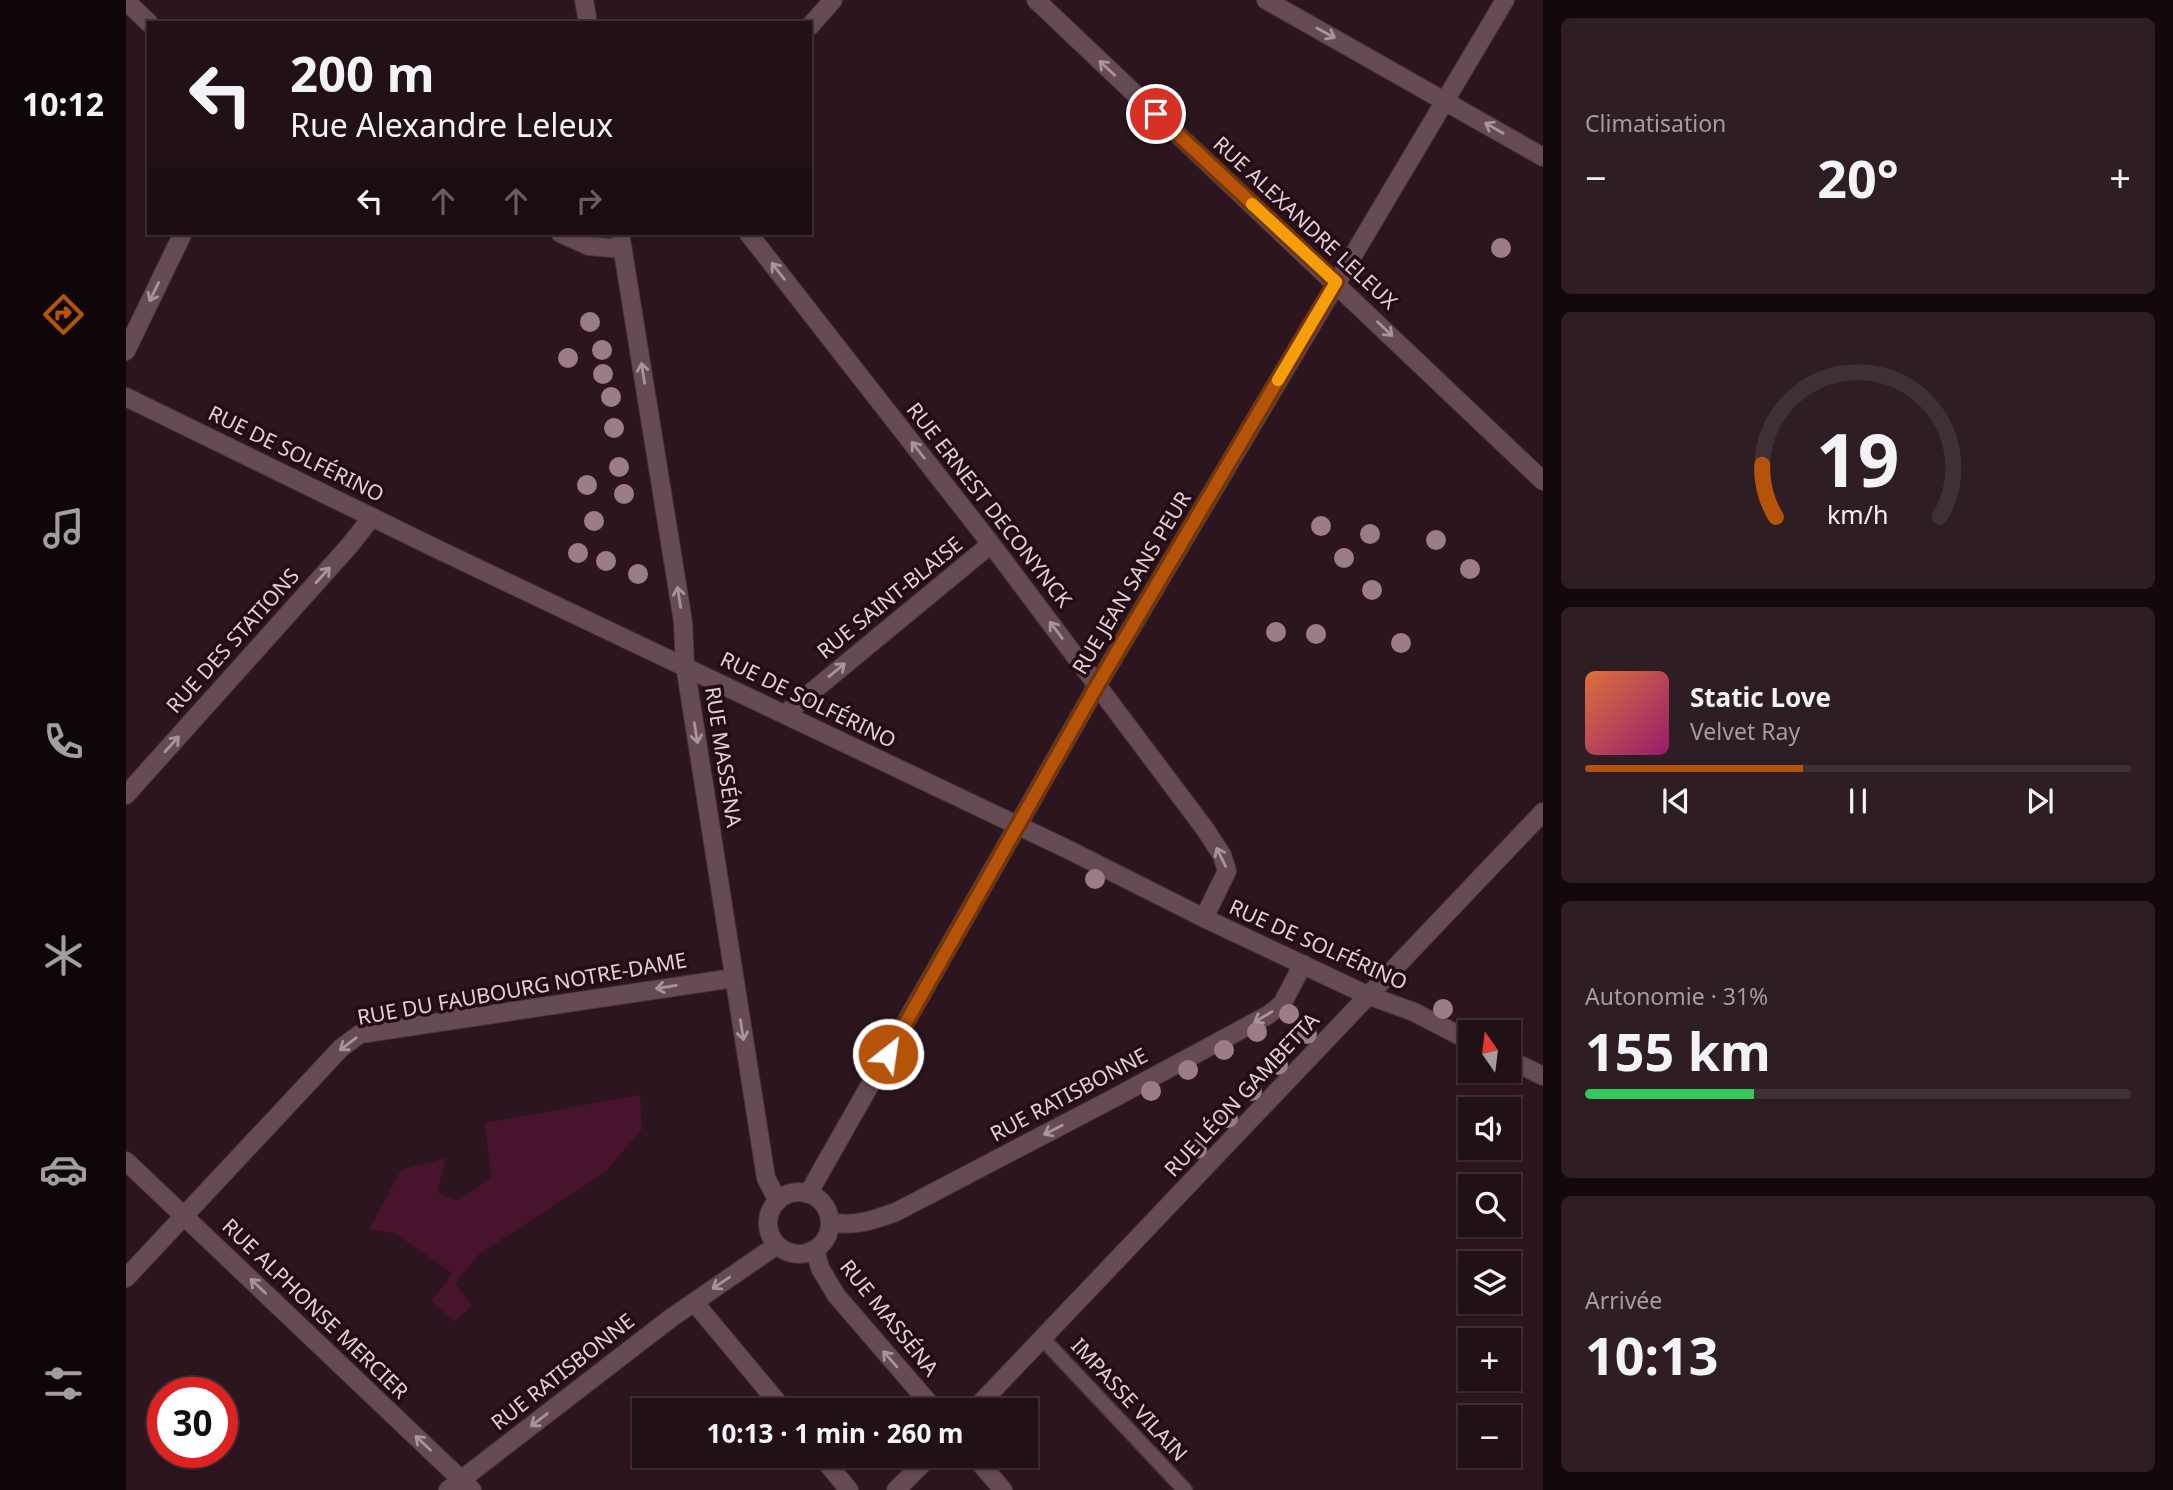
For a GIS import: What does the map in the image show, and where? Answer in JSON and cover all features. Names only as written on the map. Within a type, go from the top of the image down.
[{"type":"street","points":[[584,0],[588,21]]},
{"type":"street","points":[[812,24],[833,0]]},
{"type":"street","name":"RUE ALEXANDRE LELEUX","points":[[1035,0],[1336,282],[1543,481]]},
{"type":"street","points":[[1266,0],[1543,157]]},
{"type":"street","name":"RUE JEAN SANS PEUR","points":[[808,1194],[1098,684],[1505,0]]},
{"type":"street","points":[[126,1],[147,21]]},
{"type":"street","points":[[126,351],[182,235]]},
{"type":"street","points":[[564,235],[589,246],[622,241]]},
{"type":"street","name":"RUE ERNEST DECONYNCK","points":[[750,235],[991,544],[1205,829],[1227,871],[1204,918]]},
{"type":"street","name":"RUE MASSÉNA","points":[[622,241],[683,622],[685,665],[766,1178],[778,1201]]},
{"type":"street","name":"RUE DE SOLFÉRINO","points":[[126,397],[1204,918],[1367,995],[1414,1012],[1458,1035]]},
{"type":"street","name":"RUE DES STATIONS","points":[[126,795],[372,517]]},
{"type":"street","name":"RUE SAINT-BLAISE","points":[[785,714],[991,544]]},
{"type":"street","name":"RUE LÉON GAMBETTA","points":[[986,1398],[1543,812]]},
{"type":"street","name":"RUE RATISBONNE","points":[[830,1222],[868,1222],[896,1212],[1244,1028],[1282,1004],[1303,964]]},
{"type":"street","name":"RUE DU FAUBOURG NOTRE-DAME","points":[[126,1278],[341,1048],[360,1034],[734,978]]},
{"type":"street","points":[[1521,1065],[1543,1076]]},
{"type":"street","name":"RUE ALPHONSE MERCIER","points":[[126,1161],[461,1487]]},
{"type":"street","points":[[792,1193],[808,1194],[823,1204],[830,1222],[825,1240],[815,1250],[797,1254],[783,1249],[771,1235],[771,1211],[778,1201],[792,1193]]},
{"type":"street","name":"RUE RATISBONNE","points":[[461,1487],[694,1302],[778,1245]]},
{"type":"street","name":"RUE MASSÉNA","points":[[815,1250],[820,1268],[836,1295],[925,1398]]},
{"type":"street","points":[[694,1302],[774,1398]]},
{"type":"street","points":[[831,1468],[849,1490]]},
{"type":"street","points":[[896,1490],[918,1468]]},
{"type":"street","points":[[984,1468],[1003,1490]]},
{"type":"lane","points":[[457,998],[461,1018]]},
{"type":"lane","name":"IMPASSE VILAIN","points":[[1043,1339],[1185,1490]]},
{"type":"shaded area","points":[[640,1095],[642,1129],[605,1172],[479,1254],[455,1283],[472,1306],[454,1322],[431,1301],[451,1272],[394,1233],[369,1230],[401,1170],[446,1158],[437,1192],[457,1201],[491,1178],[485,1123]]},
{"type":"slow traffic","points":[[1252,204],[1336,282],[1278,380]]},
{"type":"route","points":[[888,1054],[1098,684],[1336,282],[1156,114]]}]
